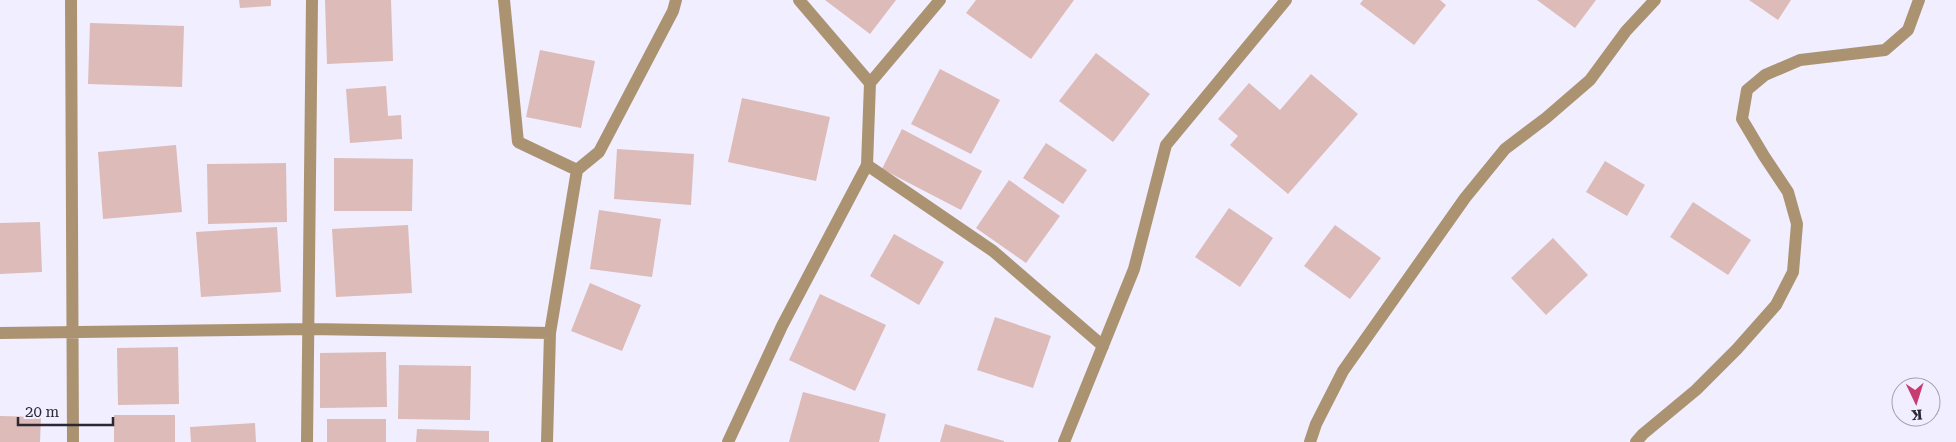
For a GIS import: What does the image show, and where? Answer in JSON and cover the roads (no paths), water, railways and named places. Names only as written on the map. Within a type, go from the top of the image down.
[{"type":"street","points":[[71,0],[73,442]]},
{"type":"street","points":[[307,442],[312,0]]},
{"type":"street","points":[[504,0],[518,142],[577,170]]},
{"type":"street","points":[[547,442],[550,333],[577,170],[599,152],[673,10],[676,0]]},
{"type":"street","points":[[799,0],[870,83]]},
{"type":"street","points":[[728,442],[782,326],[867,165],[870,83],[940,0]]},
{"type":"street","points":[[1064,442],[1134,269],[1166,146],[1286,0]]},
{"type":"street","points":[[1310,442],[1316,424],[1343,371],[1465,198],[1504,149],[1546,118],[1590,80],[1626,32],[1655,0]]},
{"type":"street","points":[[1636,442],[1696,390],[1737,349],[1776,306],[1793,272],[1798,224],[1788,192],[1742,119],[1747,90],[1765,74],[1800,60],[1885,50],[1908,30],[1919,0]]},
{"type":"street","points":[[867,165],[993,251],[1103,346]]},
{"type":"street","points":[[0,333],[309,329],[550,333]]}]
